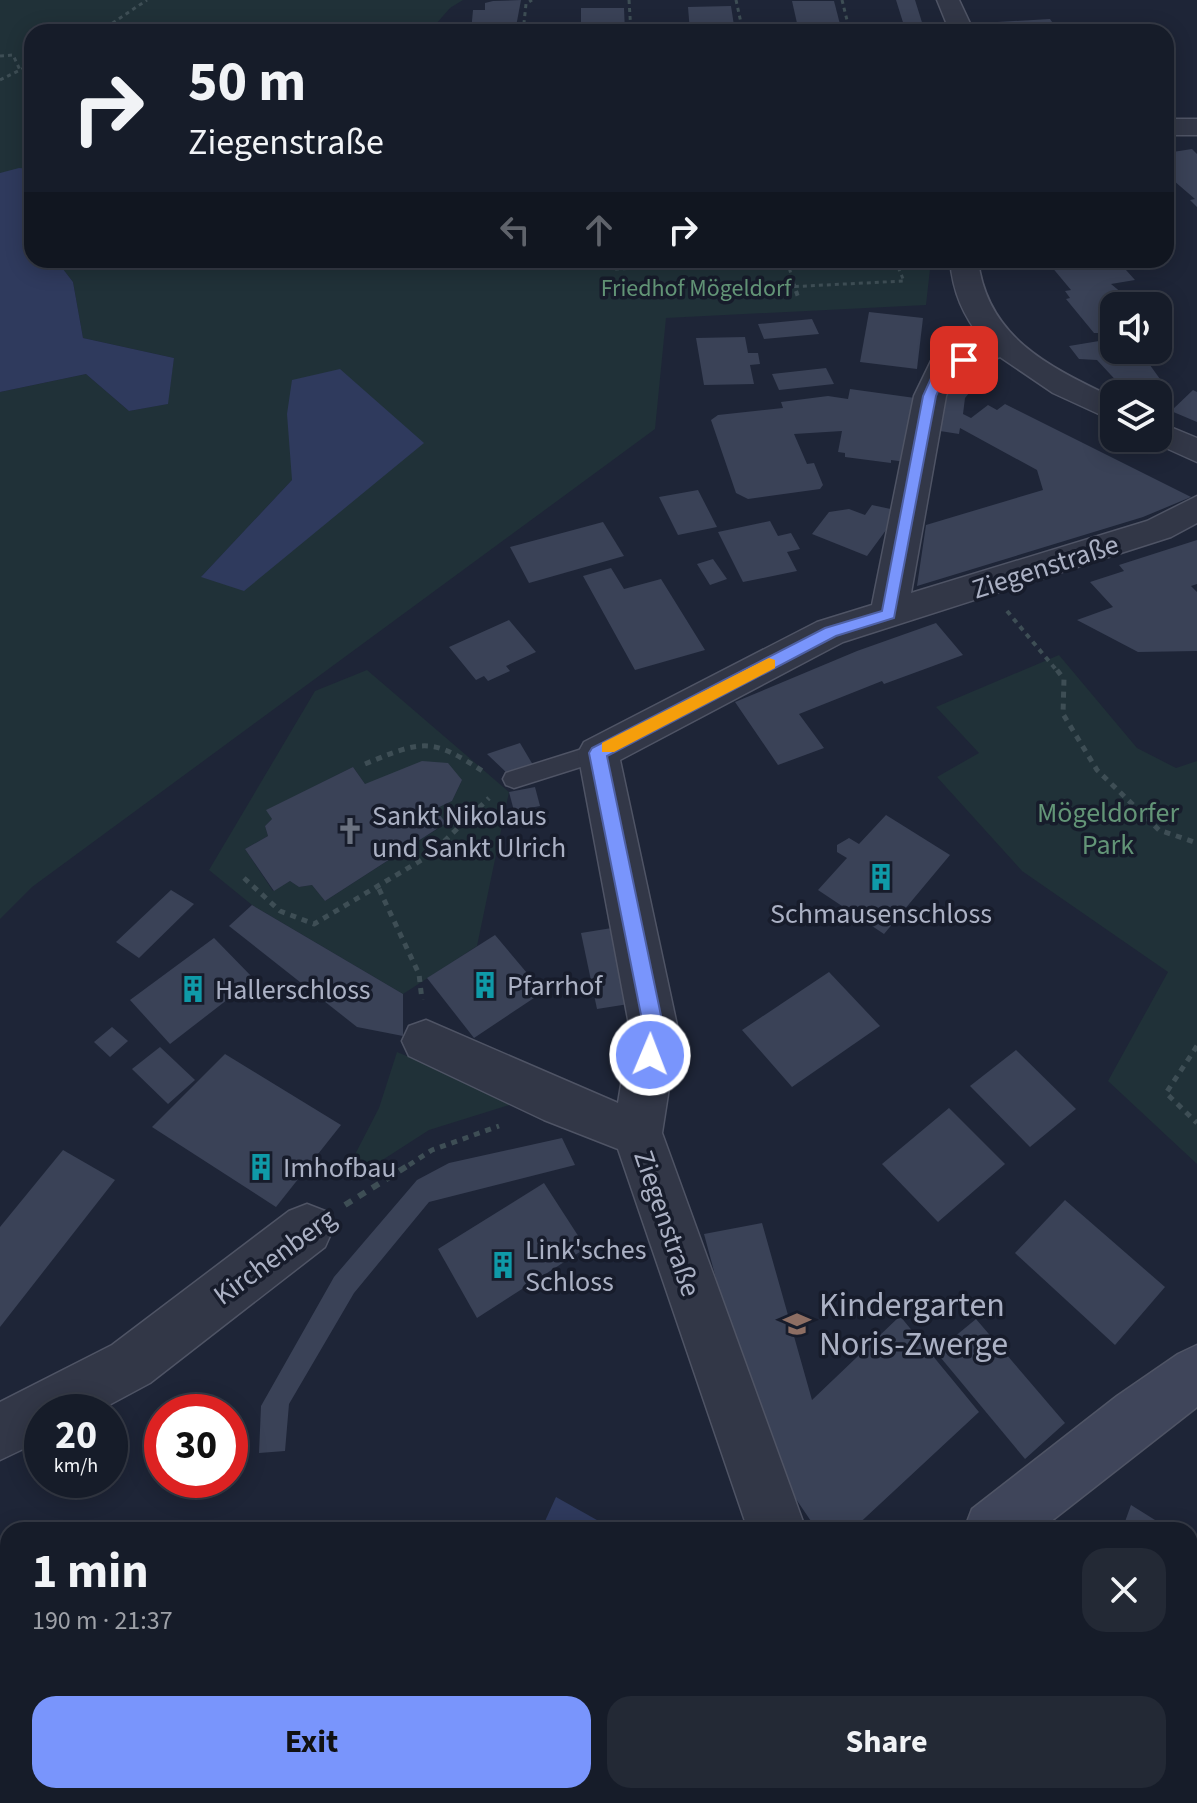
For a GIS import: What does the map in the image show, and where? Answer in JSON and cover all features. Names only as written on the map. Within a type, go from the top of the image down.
[{"type":"street","points":[[948,0],[958,24]]},
{"type":"street","points":[[1174,127],[1197,127]]},
{"type":"street","points":[[964,268],[966,294],[1004,344],[1041,371],[1100,403]]},
{"type":"street","points":[[889,614],[930,396],[942,368],[1004,344]]},
{"type":"street","points":[[1172,439],[1197,451]]},
{"type":"street","name":"Ziegenstraße","points":[[774,1522],[637,1133],[654,1030],[598,753],[830,632],[1159,529],[1197,508]]},
{"type":"street","points":[[426,1041],[561,1104],[637,1133]]},
{"type":"street","name":"Kirchenberg","points":[[0,1432],[131,1364],[307,1229]]},
{"type":"street","points":[[1003,1522],[1137,1416],[1197,1373]]},
{"type":"lane","points":[[507,781],[598,753]]},
{"type":"path","points":[[111,24],[147,0]]},
{"type":"path","points":[[524,24],[526,4],[532,0]]},
{"type":"path","points":[[629,0],[630,24]]},
{"type":"path","points":[[736,0],[741,24]]},
{"type":"path","points":[[842,0],[848,24]]},
{"type":"path","points":[[0,56],[13,55],[20,70]]},
{"type":"path","points":[[0,80],[24,68]]},
{"type":"path","points":[[616,268],[635,268]]},
{"type":"path","points":[[789,268],[799,300]]},
{"type":"path","points":[[707,291],[904,281],[898,268]]},
{"type":"path","points":[[985,585],[1064,679],[1063,714],[1097,770],[1159,830],[1197,843]]},
{"type":"path","points":[[244,878],[280,911],[314,924],[414,868],[461,831],[507,781],[446,746],[417,743],[365,764]]},
{"type":"path","points":[[379,889],[419,974],[426,1041]]},
{"type":"path","points":[[1197,1046],[1166,1093],[1197,1123]]},
{"type":"path","name":"Kirchenberg","points":[[307,1229],[432,1150],[561,1104]]},
{"type":"green space","points":[[0,0],[463,0],[450,8],[436,24],[24,24],[24,170],[0,173]]},
{"type":"green space","name":"Friedhof Mögeldorf","points":[[62,268],[930,268],[926,305],[666,318],[655,429],[32,887],[0,919],[0,392],[86,374],[129,411],[167,404],[174,358],[83,338],[73,282]],"holes":[[[292,480],[244,590],[202,576]]]},
{"type":"green space","name":"Mögeldorfer Park","points":[[1059,655],[1137,748],[1176,768],[1197,761],[1197,1164],[1108,1081],[1168,972],[1022,871],[937,777],[979,753],[936,707]]},
{"type":"green space","points":[[367,670],[509,792],[477,946],[403,994],[252,905],[209,870],[315,691]],"holes":[[[353,767],[365,784],[462,780],[452,801],[435,809],[445,824],[325,901],[312,885],[299,887],[290,881],[273,891],[245,849],[268,836],[265,826],[272,819],[267,810]]]},
{"type":"green space","points":[[397,1052],[519,1102],[429,1130],[356,1177],[348,1168],[379,1108]]},
{"type":"water","points":[[24,168],[24,268],[62,268],[73,282],[83,338],[174,358],[168,404],[129,411],[86,374],[0,392],[0,173]]},
{"type":"water","points":[[340,369],[424,443],[244,591],[201,577],[292,480],[287,414],[292,380]]},
{"type":"water","points":[[556,1497],[600,1522],[545,1522]]},
{"type":"building","points":[[521,0],[516,24],[472,24],[473,10],[485,10],[485,3]]},
{"type":"building","points":[[896,0],[915,0],[922,24],[904,24]]},
{"type":"building","points":[[792,1],[834,1],[840,24],[797,24]]},
{"type":"building","points":[[731,6],[734,24],[689,24],[688,7]]},
{"type":"building","points":[[581,8],[624,8],[625,24],[581,24]]},
{"type":"building","points":[[1050,19],[1053,24],[998,24]]},
{"type":"building","points":[[1192,149],[1197,154],[1197,207],[1190,200],[1195,199],[1174,181],[1174,152]]},
{"type":"building","points":[[1053,268],[1124,268],[1135,280],[1111,284],[1121,292],[1100,292],[1100,334],[1094,333],[1066,299],[1070,298],[1065,291],[1071,290]]},
{"type":"building","points":[[869,312],[923,318],[917,369],[860,362]]},
{"type":"building","points":[[812,319],[819,334],[764,339],[758,324]]},
{"type":"building","points":[[745,337],[748,353],[758,353],[760,364],[750,365],[754,384],[704,385],[696,338]]},
{"type":"building","points":[[1100,341],[1100,363],[1097,360],[1079,359],[1069,346]]},
{"type":"building","points":[[1101,364],[1149,364],[1161,380],[1116,380]]},
{"type":"building","points":[[826,368],[834,384],[779,390],[772,374]]},
{"type":"building","points":[[957,378],[974,387],[965,398],[963,414],[971,418],[988,405],[997,410],[1005,404],[1191,497],[1143,517],[917,586],[926,525],[1043,490],[1037,470],[960,428],[959,434],[940,431],[948,390]]},
{"type":"building","points":[[850,389],[915,398],[906,462],[845,457],[845,453],[838,452],[842,431],[794,434],[807,464],[814,463],[823,485],[820,489],[748,499],[736,493],[711,420],[718,415],[783,408],[781,402],[828,396],[848,399]]},
{"type":"building","points":[[1193,390],[1197,392],[1197,422],[1172,410]]},
{"type":"building","points":[[698,490],[717,527],[678,535],[659,497]]},
{"type":"building","points":[[872,505],[900,511],[867,556],[812,534],[829,512],[849,509],[865,515]]},
{"type":"building","points":[[770,521],[778,536],[791,533],[800,549],[787,552],[797,571],[743,582],[718,532]]},
{"type":"building","points":[[603,522],[624,556],[529,583],[510,547]]},
{"type":"building","points":[[1197,540],[1197,584],[1191,586],[1197,592],[1197,651],[1138,652],[1077,620],[1113,607],[1090,582],[1124,571],[1119,565]]},
{"type":"building","points":[[713,559],[727,579],[710,585],[697,564]]},
{"type":"building","points":[[611,568],[624,589],[661,579],[705,650],[635,670],[583,576]]},
{"type":"building","points":[[509,620],[536,652],[506,666],[510,671],[488,681],[484,676],[476,680],[449,647]]},
{"type":"building","points":[[936,623],[963,655],[884,684],[882,681],[799,714],[824,748],[778,765],[735,702],[857,651]]},
{"type":"building","points":[[520,743],[533,765],[508,774],[487,754]]},
{"type":"building","name":"Sankt Nikolaus und Sankt Ulrich","points":[[422,761],[448,763],[462,780],[452,801],[435,809],[446,823],[325,901],[312,885],[299,887],[290,881],[274,891],[245,849],[268,836],[265,826],[272,819],[266,810],[353,767],[365,784]]},
{"type":"building","points":[[535,787],[540,806],[514,811],[509,792]]},
{"type":"building","name":"Schmausenschloss","points":[[886,815],[950,855],[884,934],[818,890],[847,858],[837,852],[837,845],[849,838],[859,844]]},
{"type":"building","points":[[171,890],[194,904],[139,958],[116,942]]},
{"type":"building","points":[[252,905],[403,994],[403,1036],[357,1027],[229,926]]},
{"type":"building","points":[[618,927],[635,1003],[597,1009],[581,933]]},
{"type":"building","name":"Pfarrhof","points":[[495,935],[543,992],[474,1038],[427,978]]},
{"type":"building","name":"Hallerschloss","points":[[214,938],[254,979],[170,1044],[130,1000]]},
{"type":"building","points":[[829,972],[880,1026],[792,1087],[742,1030]]},
{"type":"building","points":[[112,1027],[128,1041],[110,1057],[94,1042]]},
{"type":"building","points":[[160,1047],[195,1080],[168,1104],[132,1069]]},
{"type":"building","points":[[1016,1050],[1076,1109],[1030,1147],[970,1086]]},
{"type":"building","name":"Imhofbau","points":[[225,1054],[341,1125],[276,1207],[152,1127]]},
{"type":"building","points":[[949,1108],[1005,1164],[938,1222],[882,1164]]},
{"type":"building","points":[[562,1138],[575,1165],[429,1202],[354,1293],[289,1404],[285,1451],[259,1453],[261,1406],[334,1277],[417,1180],[449,1163]]},
{"type":"building","points":[[63,1150],[115,1180],[0,1327],[0,1227]]},
{"type":"building","name":"Link'sches Schloss","points":[[544,1183],[586,1248],[477,1318],[438,1249]]},
{"type":"building","points":[[1065,1200],[1165,1287],[1115,1345],[1015,1253]]},
{"type":"building","points":[[762,1223],[812,1400],[900,1316],[979,1412],[861,1522],[812,1522],[762,1449],[704,1234]]},
{"type":"building","points":[[976,1319],[1065,1423],[1025,1459],[936,1352]]},
{"type":"building","points":[[1131,1505],[1158,1522],[1125,1522]]},
{"type":"slow traffic","points":[[608,748],[769,664]]},
{"type":"place","name":"Sankt Nikolaus und Sankt Ulrich","points":[[350,831]]},
{"type":"place","name":"Schmausenschloss","points":[[881,877]]},
{"type":"place","name":"Pfarrhof","points":[[485,985]]},
{"type":"place","name":"Hallerschloss","points":[[193,989]]},
{"type":"place","name":"Imhofbau","points":[[261,1167]]},
{"type":"place","name":"Link'sches Schloss","points":[[503,1265]]},
{"type":"place","name":"Kindergarten Noris-Zwerge","points":[[797,1324]]},
{"type":"route","points":[[650,1055],[654,1030],[604,797],[598,753],[830,632],[889,614],[930,396],[942,368],[964,360]]}]
